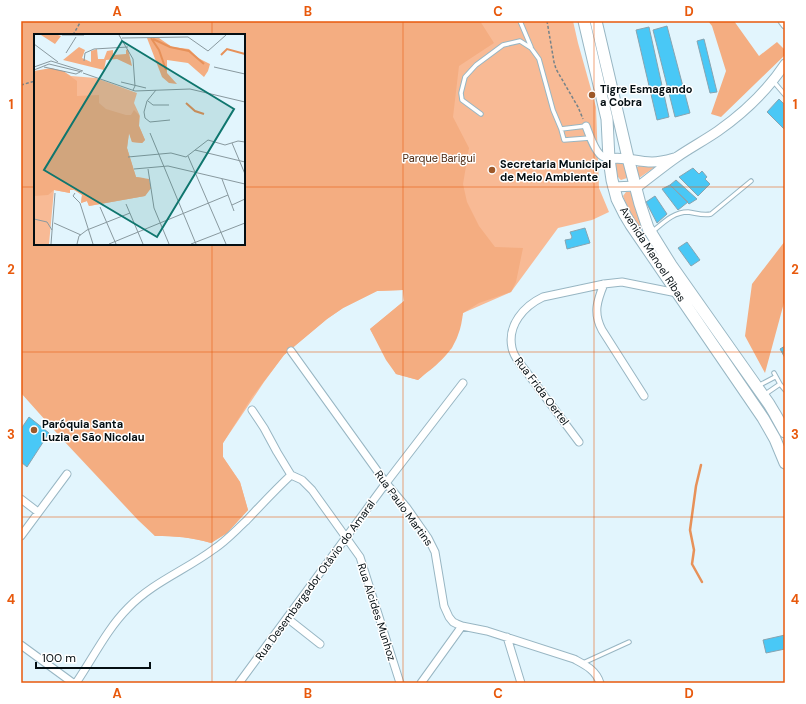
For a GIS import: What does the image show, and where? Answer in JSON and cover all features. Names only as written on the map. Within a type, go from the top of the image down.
[{"type":"main road","name":"Avenida Manoel Ribas","points":[[584,21],[607,119],[609,159],[613,187],[617,199],[625,215],[763,418],[775,439],[785,463]]},
{"type":"main road","name":"Avenida Manoel Ribas","points":[[596,21],[628,158],[643,214],[651,233],[671,265],[760,391],[785,432]]},
{"type":"main road","points":[[651,253],[662,265],[671,265]]},
{"type":"main road","points":[[678,293],[683,292],[697,302]]},
{"type":"street","points":[[782,21],[785,25]]},
{"type":"street","points":[[613,187],[640,185],[677,157],[717,131],[742,113],[754,102],[773,81],[785,64]]},
{"type":"street","points":[[586,126],[599,154],[603,157],[609,159],[620,157],[651,162],[658,162],[677,157]]},
{"type":"street","name":"Rua Frida Oertel","points":[[579,442],[514,355],[511,337],[512,328],[518,317],[526,308],[536,301],[550,296],[604,284],[622,282],[678,293]]},
{"type":"street","points":[[604,284],[596,309],[598,322],[644,396]]},
{"type":"street","name":"Rua Paulo Martins","points":[[291,351],[386,483],[407,508],[432,545],[435,552],[440,587],[446,612],[453,622],[462,626],[487,631],[506,637],[582,664],[592,670],[600,683]]},
{"type":"street","name":"Rua Desembargador Otávio do Amaral","points":[[239,683],[386,483],[463,383]]},
{"type":"street","name":"Rua Alcides Munhoz","points":[[252,410],[291,475],[302,480],[312,490],[357,552],[362,563],[400,683]]},
{"type":"street","points":[[21,536],[67,474]]},
{"type":"street","points":[[76,683],[119,618],[128,608],[148,590],[161,581],[224,542],[291,475]]},
{"type":"street","points":[[21,499],[38,512]]},
{"type":"street","points":[[287,618],[320,644]]},
{"type":"street","points":[[421,683],[462,626]]},
{"type":"street","points":[[506,637],[522,683]]},
{"type":"street","points":[[21,644],[72,683]]},
{"type":"lane","points":[[520,21],[531,48],[539,59],[553,110],[564,140],[591,137]]},
{"type":"lane","points":[[481,114],[462,100],[461,93],[465,77],[476,64],[503,44],[520,41],[531,48]]},
{"type":"lane","points":[[773,81],[785,95]]},
{"type":"lane","points":[[561,129],[586,126]]},
{"type":"lane","points":[[651,233],[666,220],[678,214],[688,212],[705,216],[711,214],[750,181]]},
{"type":"lane","points":[[760,391],[774,375],[785,390]]},
{"type":"lane","points":[[760,391],[780,384]]},
{"type":"lane","points":[[582,664],[629,642]]},
{"type":"path","points":[[74,34],[80,21]]},
{"type":"path","points":[[547,21],[556,69],[578,107],[586,126]]},
{"type":"path","points":[[21,85],[34,81]]},
{"type":"green space","name":"Parque Barigui","points":[[21,21],[573,21],[596,107],[599,188],[609,212],[592,220],[558,228],[511,292],[463,313],[452,348],[418,380],[396,374],[370,329],[404,301],[403,290],[377,291],[343,308],[327,319],[284,355],[223,443],[223,457],[240,482],[248,510],[227,533],[211,543],[183,537],[155,536],[21,391]]},
{"type":"green space","name":"Parque Barigui","points":[[21,21],[480,21],[494,43],[459,66],[453,117],[469,148],[463,184],[467,202],[479,226],[495,247],[523,248],[516,282],[511,292],[479,303],[463,313],[459,332],[455,342],[447,354],[418,380],[396,374],[386,360],[370,329],[404,301],[403,290],[377,291],[343,308],[327,319],[284,355],[252,397],[223,443],[223,457],[240,482],[248,510],[227,533],[211,543],[183,537],[155,536],[138,520],[21,393]]},
{"type":"green space","points":[[708,21],[734,21],[759,56],[777,42],[785,50],[785,55],[721,117],[711,114],[726,71],[712,26]]},
{"type":"green space","points":[[615,162],[624,162],[627,178],[621,180],[615,172]]},
{"type":"green space","points":[[639,166],[655,167],[638,178],[635,168]]},
{"type":"green space","points":[[626,192],[632,192],[645,230],[641,233],[626,205],[623,196]]},
{"type":"green space","points":[[785,241],[785,299],[765,373],[745,336],[752,284]]},
{"type":"green space","points":[[711,329],[749,385],[747,386],[708,330]]},
{"type":"green space","points":[[755,394],[772,418],[781,436],[778,436],[754,395]]},
{"type":"building","points":[[667,26],[690,113],[675,117],[653,30]]},
{"type":"building","points":[[649,27],[669,117],[657,120],[636,30]]},
{"type":"building","points":[[704,39],[717,92],[710,93],[697,41]]},
{"type":"building","points":[[779,99],[785,105],[785,130],[767,112]]},
{"type":"building","points":[[693,168],[699,174],[702,171],[707,177],[705,179],[710,184],[698,196],[679,177]]},
{"type":"building","points":[[676,180],[697,199],[689,204],[670,185]]},
{"type":"building","points":[[670,185],[688,202],[678,210],[662,189]]},
{"type":"building","points":[[655,196],[667,214],[657,223],[646,202]]},
{"type":"building","points":[[585,228],[590,243],[567,249],[565,240],[571,239],[572,237],[570,232]]},
{"type":"building","points":[[687,242],[700,260],[691,266],[678,248]]},
{"type":"building","points":[[785,346],[785,358],[780,349]]},
{"type":"building","name":"Paróquia Santa Luzia e São Nicolau","points":[[29,417],[49,433],[27,467],[21,462],[21,429]]},
{"type":"building","points":[[785,635],[785,649],[766,653],[763,640]]},
{"type":"waterway","points":[[701,465],[696,486],[690,530],[694,550],[692,564],[702,582]]},
{"type":"place","name":"Tigre Esmagando a Cobra","points":[[592,95]]},
{"type":"place","name":"Secretaria Municipal de Meio Ambiente","points":[[492,170]]},
{"type":"place","name":"Paróquia Santa Luzia e São Nicolau","points":[[34,430]]}]
